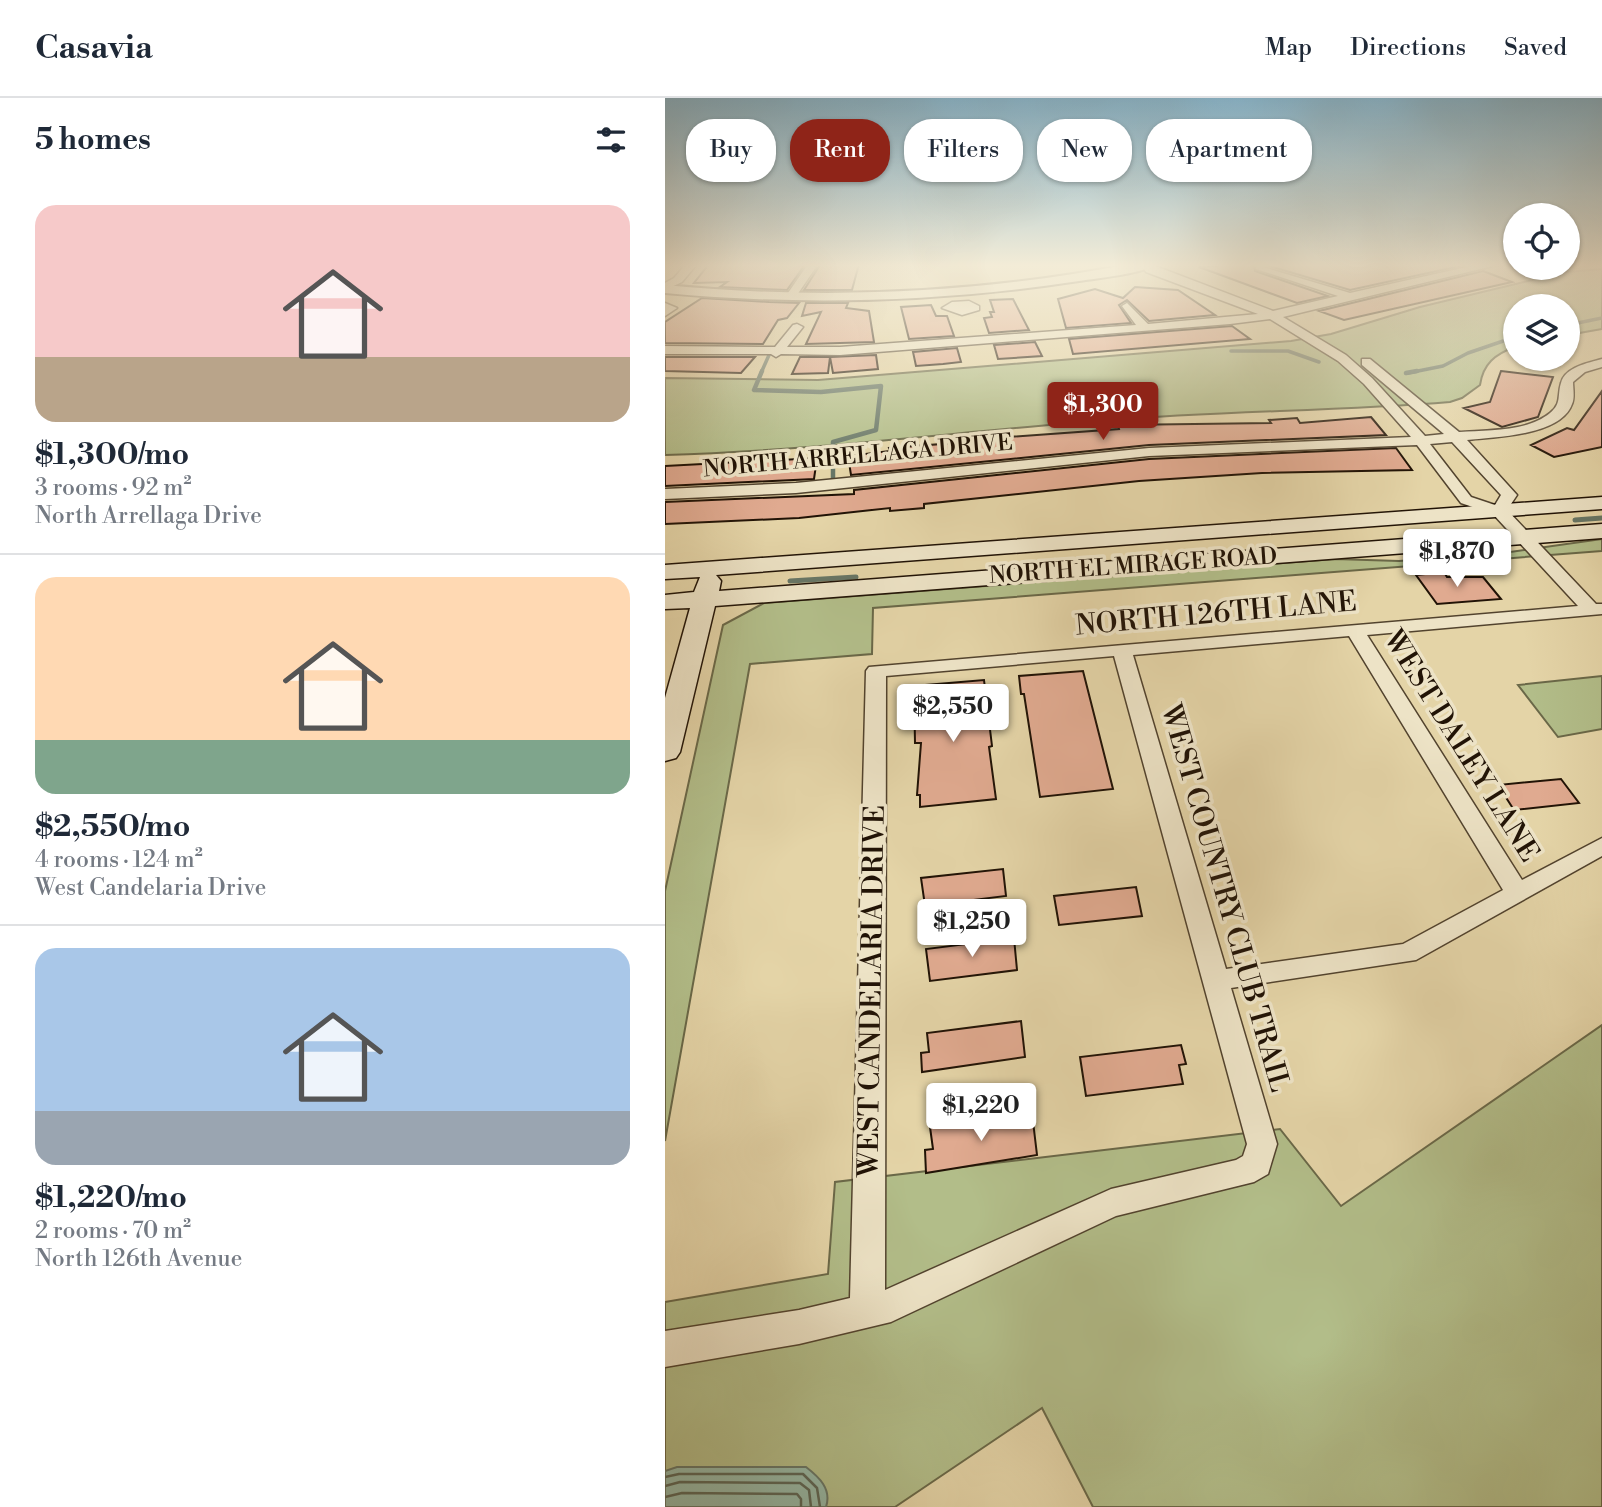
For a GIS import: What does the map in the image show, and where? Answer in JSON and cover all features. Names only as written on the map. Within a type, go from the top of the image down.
[{"type":"main road","name":"NORTH EL MIRAGE ROAD","points":[[665,572],[1602,503]]},
{"type":"main road","name":"NORTH EL MIRAGE ROAD","points":[[665,602],[1602,531]]},
{"type":"main road","points":[[665,752],[711,569]]},
{"type":"street","points":[[776,353],[794,330]]},
{"type":"street","points":[[665,350],[776,353],[841,351],[953,330]]},
{"type":"street","points":[[1302,330],[1350,364],[1427,439],[1509,495],[1499,511]]},
{"type":"street","points":[[1310,330],[1352,351],[1456,437],[1456,461],[1466,500],[1499,511],[1597,610]]},
{"type":"street","name":"NORTH ARRELLAGA DRIVE","points":[[665,494],[796,488],[1149,452],[1427,439],[1523,429],[1549,420],[1566,404],[1567,382],[1570,378],[1581,369],[1602,363]]},
{"type":"street","name":"NORTH 126TH LANE","points":[[876,671],[1597,610]]},
{"type":"street","name":"WEST DALEY LANE","points":[[1355,630],[1517,893]]},
{"type":"street","name":"WEST COUNTRY CLUB TRAIL","points":[[867,1311],[916,1294],[1111,1203],[1243,1172],[1257,1164],[1262,1144],[1122,650]]},
{"type":"street","name":"WEST CANDELARIA DRIVE","points":[[867,1311],[876,671]]},
{"type":"street","points":[[1217,981],[1407,953],[1602,846]]},
{"type":"street","points":[[665,1349],[799,1327],[867,1311]]},
{"type":"green space","points":[[1345,330],[1503,330],[1503,353],[1487,366],[1480,385],[1462,398],[1450,402],[1152,417],[832,445],[665,455],[665,378],[818,380],[1291,341]]},
{"type":"green space","points":[[1602,539],[1602,551],[873,608],[872,654],[750,664],[665,1141],[665,891],[723,625],[764,603],[1335,559],[1399,561],[1496,554]]},
{"type":"green space","points":[[1602,676],[1602,729],[1558,737],[1518,685]]},
{"type":"green space","points":[[1602,1025],[1602,1507],[1093,1507],[1042,1408],[895,1507],[665,1507],[665,1302],[828,1274],[835,1182],[1280,1129],[1341,1206]]},
{"type":"water","points":[[677,1467],[806,1467],[820,1479],[826,1489],[826,1507],[665,1507],[665,1471]]},
{"type":"building","points":[[665,330],[772,330],[763,344],[665,343]]},
{"type":"building","points":[[813,330],[872,330],[874,342],[806,344]]},
{"type":"building","points":[[907,330],[952,330],[954,336],[909,339]]},
{"type":"building","points":[[988,330],[1029,330],[989,333]]},
{"type":"building","points":[[1185,330],[1237,330],[1250,339],[1073,354],[1069,339]]},
{"type":"building","points":[[1035,342],[1042,356],[998,359],[994,345]]},
{"type":"building","points":[[957,348],[961,362],[916,366],[913,352]]},
{"type":"building","points":[[876,355],[878,369],[833,373],[830,357]]},
{"type":"building","points":[[665,357],[755,357],[741,373],[665,371]]},
{"type":"building","points":[[800,357],[830,357],[828,373],[792,374]]},
{"type":"building","points":[[1501,371],[1553,377],[1538,417],[1502,427],[1464,408],[1490,402]]},
{"type":"building","points":[[1602,391],[1602,447],[1554,457],[1531,445],[1567,428],[1574,430]]},
{"type":"building","points":[[1371,417],[1386,435],[1149,445],[851,475],[848,456],[890,451],[889,448],[968,442],[967,440],[1119,429],[1118,425],[1271,423],[1269,420],[1297,418],[1300,423]]},
{"type":"building","points":[[1396,448],[1412,470],[1262,473],[1139,481],[924,504],[924,508],[890,511],[890,508],[799,518],[665,524],[665,502],[854,494],[854,490],[1149,459]]},
{"type":"building","points":[[817,458],[814,479],[665,486],[665,466]]},
{"type":"building","points":[[1444,572],[1447,577],[1483,577],[1501,599],[1437,604],[1416,575]]},
{"type":"building","points":[[1083,671],[1113,789],[1040,797],[1019,676]]},
{"type":"building","points":[[984,680],[996,799],[920,807],[920,795],[917,795],[921,743],[915,743],[914,686]]},
{"type":"building","points":[[1561,779],[1579,803],[1514,810],[1498,785]]},
{"type":"building","points":[[1003,869],[1006,896],[925,906],[921,878]]},
{"type":"building","points":[[1136,887],[1142,916],[1059,925],[1054,896]]},
{"type":"building","points":[[1014,938],[1017,970],[930,981],[926,949]]},
{"type":"building","points":[[1021,1021],[1025,1057],[922,1072],[921,1053],[929,1052],[927,1033]]},
{"type":"building","points":[[1181,1045],[1186,1064],[1179,1065],[1183,1084],[1086,1096],[1080,1057]]},
{"type":"building","points":[[1032,1113],[1037,1155],[926,1173],[925,1150],[933,1149],[930,1127]]},
{"type":"waterway","points":[[1408,373],[1443,366],[1468,353],[1503,341]]},
{"type":"waterway","points":[[1231,351],[1288,351],[1319,362]]},
{"type":"waterway","points":[[761,373],[769,355]]},
{"type":"waterway","points":[[762,371],[754,390],[821,392],[881,386],[876,430],[833,442],[833,480]]},
{"type":"waterway","points":[[1406,373],[1417,371]]},
{"type":"waterway","points":[[1575,520],[1602,518]]},
{"type":"waterway","points":[[790,581],[856,577]]}]
